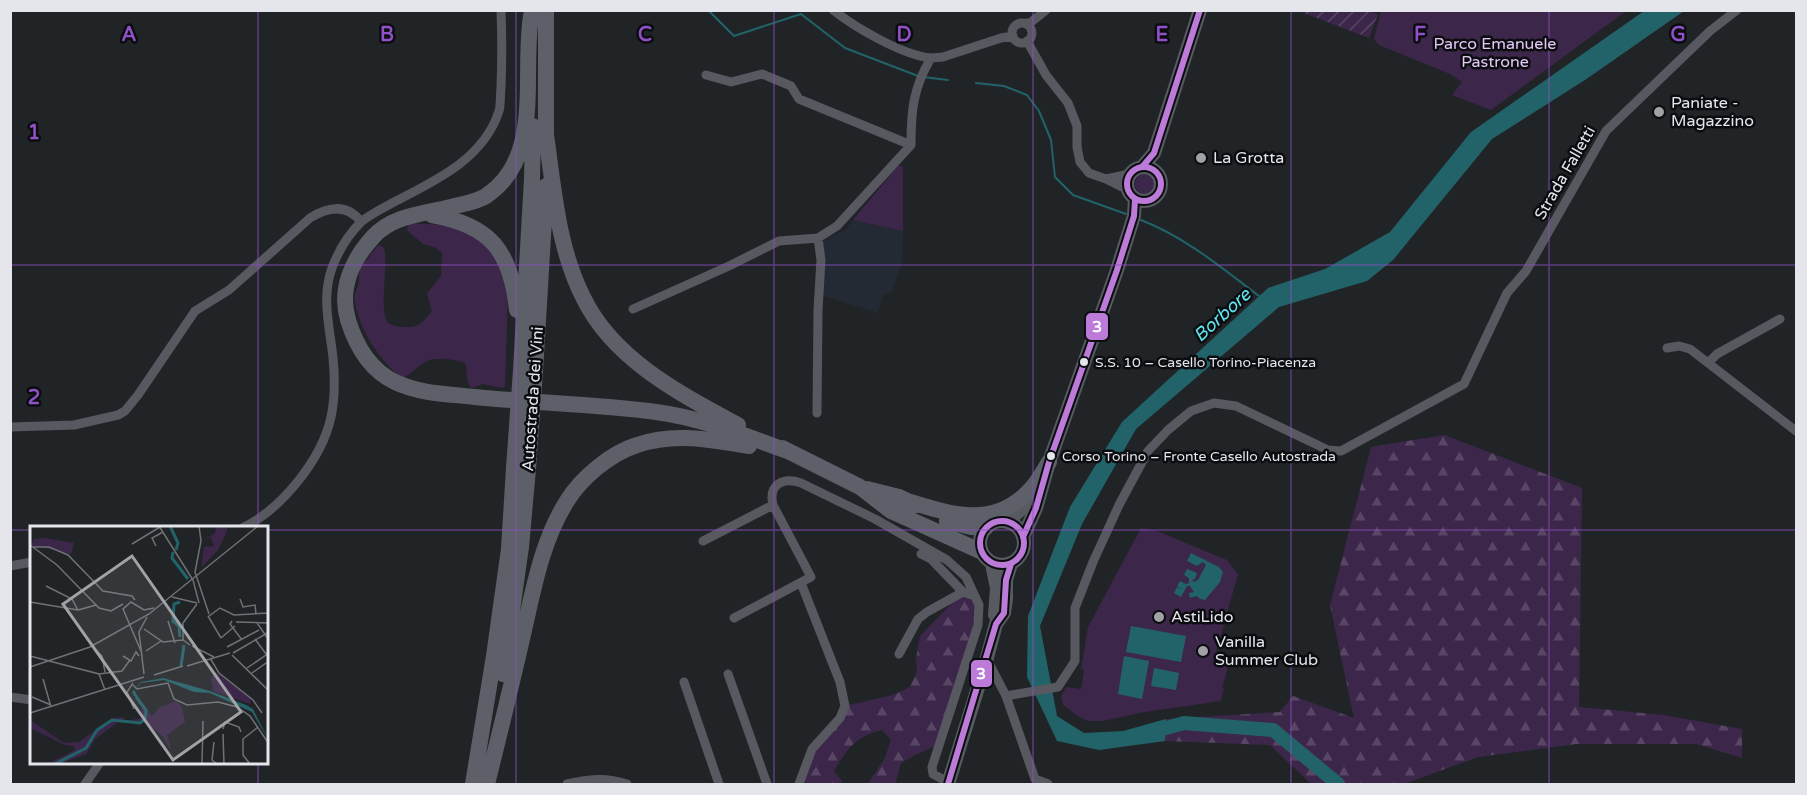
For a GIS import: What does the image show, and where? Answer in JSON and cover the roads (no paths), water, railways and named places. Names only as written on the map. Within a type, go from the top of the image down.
[{"type":"highway","points":[[533,10],[529,25],[528,111],[520,150],[505,179],[485,197],[399,219],[374,236],[356,259],[346,284],[345,310],[354,339],[367,360],[379,372],[405,386],[439,393],[668,414],[703,421],[790,452]]},
{"type":"highway","name":"Autostrada dei Vini","points":[[528,371],[533,10]]},
{"type":"highway","name":"Autostrada dei Vini","points":[[486,784],[521,548],[521,469],[528,371],[547,182],[546,10]]},
{"type":"highway","points":[[546,135],[563,241],[584,299],[598,322],[626,352],[672,388],[860,487],[961,514],[981,516],[1000,512],[1014,505],[1030,490],[1049,462]]},
{"type":"highway","points":[[423,213],[456,219],[479,230],[501,251],[512,278],[528,371]]},
{"type":"highway","points":[[486,784],[537,576],[556,520],[574,490],[597,469],[625,450],[644,443],[670,438],[691,437],[790,452]]},
{"type":"highway","name":"Autostrada dei Vini","points":[[473,784],[521,469]]},
{"type":"highway","points":[[860,487],[891,511],[980,551]]},
{"type":"highway","points":[[907,501],[953,524],[985,528]]},
{"type":"main road","points":[[1023,537],[1036,508],[1049,462],[1134,216],[1136,185],[1154,153],[1200,10]]},
{"type":"main road","points":[[1154,153],[1156,171]]},
{"type":"main road","points":[[1149,167],[1160,177],[1161,188],[1155,197],[1136,185],[1149,167]]},
{"type":"main road","points":[[1007,522],[1033,493],[1049,462]]},
{"type":"main road","points":[[996,522],[1007,522],[1020,530],[1023,537],[1023,550],[1016,561],[1011,564],[1005,566],[992,564],[980,551],[980,539],[985,528],[996,522]]},
{"type":"main road","points":[[948,784],[996,624],[997,588],[992,564]]},
{"type":"main road","points":[[996,624],[1005,610],[1006,580],[1011,564]]},
{"type":"street","points":[[246,526],[274,506],[294,486],[309,466],[330,419],[334,390],[325,296],[331,270],[342,245],[361,222],[446,175],[488,137],[500,109],[501,10]]},
{"type":"street","points":[[833,10],[857,28],[928,62]]},
{"type":"street","points":[[1027,41],[1017,41],[1013,36],[1014,27],[1019,23],[1030,23],[1046,10]]},
{"type":"street","name":"Strada Falletti","points":[[1010,695],[1058,687],[1075,661],[1075,608],[1119,504],[1148,451],[1191,411],[1214,403],[1236,406],[1328,450],[1341,451],[1464,384],[1507,293],[1526,271],[1605,131],[1710,31],[1737,10]]},
{"type":"street","points":[[1026,23],[1031,28],[1032,34],[1027,41]]},
{"type":"street","points":[[633,309],[779,241],[818,238],[837,226],[911,145],[911,110],[917,85],[928,62],[1013,36]]},
{"type":"street","points":[[1027,41],[1046,75],[1068,103],[1077,126],[1080,162],[1089,173],[1122,187],[1136,185]]},
{"type":"street","points":[[706,75],[731,82],[762,74],[791,86],[799,99],[911,145]]},
{"type":"street","points":[[10,427],[74,425],[118,416],[138,395],[195,310],[229,290],[310,218],[328,210],[339,209],[355,213],[361,222]]},
{"type":"street","points":[[817,413],[821,260],[818,238]]},
{"type":"street","points":[[1708,363],[1717,354],[1780,319]]},
{"type":"street","points":[[1667,348],[1679,346],[1690,349],[1796,431]]},
{"type":"street","points":[[734,618],[811,577],[773,505],[771,497],[775,487],[783,480],[801,483],[875,519],[947,560],[966,577],[980,605],[978,625],[932,767],[933,774],[948,784]]},
{"type":"street","points":[[703,541],[773,505]]},
{"type":"street","points":[[921,554],[931,559],[963,592],[975,596]]},
{"type":"street","points":[[10,566],[30,562]]},
{"type":"street","points":[[799,784],[812,749],[840,718],[845,706],[840,682],[801,583]]},
{"type":"street","points":[[899,654],[918,619],[963,592]]},
{"type":"street","points":[[985,665],[991,667],[1010,695],[1036,782],[1048,784]]},
{"type":"street","points":[[728,674],[767,784]]},
{"type":"street","points":[[684,682],[719,784]]},
{"type":"street","points":[[10,697],[30,700]]},
{"type":"street","points":[[85,784],[98,765]]},
{"type":"street","points":[[567,784],[610,778],[627,784]]},
{"type":"water","points":[[1644,11],[1684,11],[1585,80],[1492,139],[1393,260],[1367,281],[1279,307],[1136,429],[1082,524],[1040,626],[1057,716],[1084,733],[1123,731],[1166,719],[1165,741],[1099,750],[1057,741],[1027,677],[1028,616],[1070,507],[1122,422],[1268,288],[1325,269],[1390,232],[1471,132]]},
{"type":"water","points":[[1191,553],[1219,567],[1223,572],[1220,582],[1205,600],[1197,596],[1190,598],[1189,593],[1194,592],[1190,586],[1187,586],[1181,597],[1174,593],[1177,587],[1182,590],[1177,586],[1180,581],[1189,583],[1189,578],[1184,575],[1187,569],[1197,573],[1195,579],[1192,580],[1194,582],[1198,580],[1206,565],[1203,562],[1197,566],[1187,561]]},
{"type":"water","points":[[1131,626],[1186,636],[1181,662],[1126,652]]},
{"type":"water","points":[[1124,656],[1149,661],[1142,699],[1118,694]]},
{"type":"water","points":[[1154,668],[1179,673],[1176,690],[1151,686]]},
{"type":"waterway","points":[[708,10],[734,36],[801,14],[845,48],[918,76]]},
{"type":"waterway","points":[[923,77],[948,80]]},
{"type":"waterway","points":[[976,83],[1004,86],[1027,95],[1039,111],[1051,140],[1055,177],[1073,195],[1126,214]]},
{"type":"waterway","points":[[1141,220],[1188,244],[1259,296]]},
{"type":"waterway","name":"Borbore","points":[[1148,733],[1184,723],[1273,730],[1338,784]]},
{"type":"place","name":"Paniate - Magazzino","points":[[1659,112]]},
{"type":"place","name":"La Grotta","points":[[1201,158]]},
{"type":"place","name":"S.S. 10 – Casello Torino-Piacenza","points":[[1084,362]]},
{"type":"place","name":"Corso Torino – Fronte Casello Autostrada","points":[[1051,456]]},
{"type":"place","name":"AstiLido","points":[[1159,617]]},
{"type":"place","name":"Vanilla Summer Club","points":[[1203,651]]},
{"type":"park label","name":"Parco Emanuele Pastrone","points":[[1495,53]]}]
